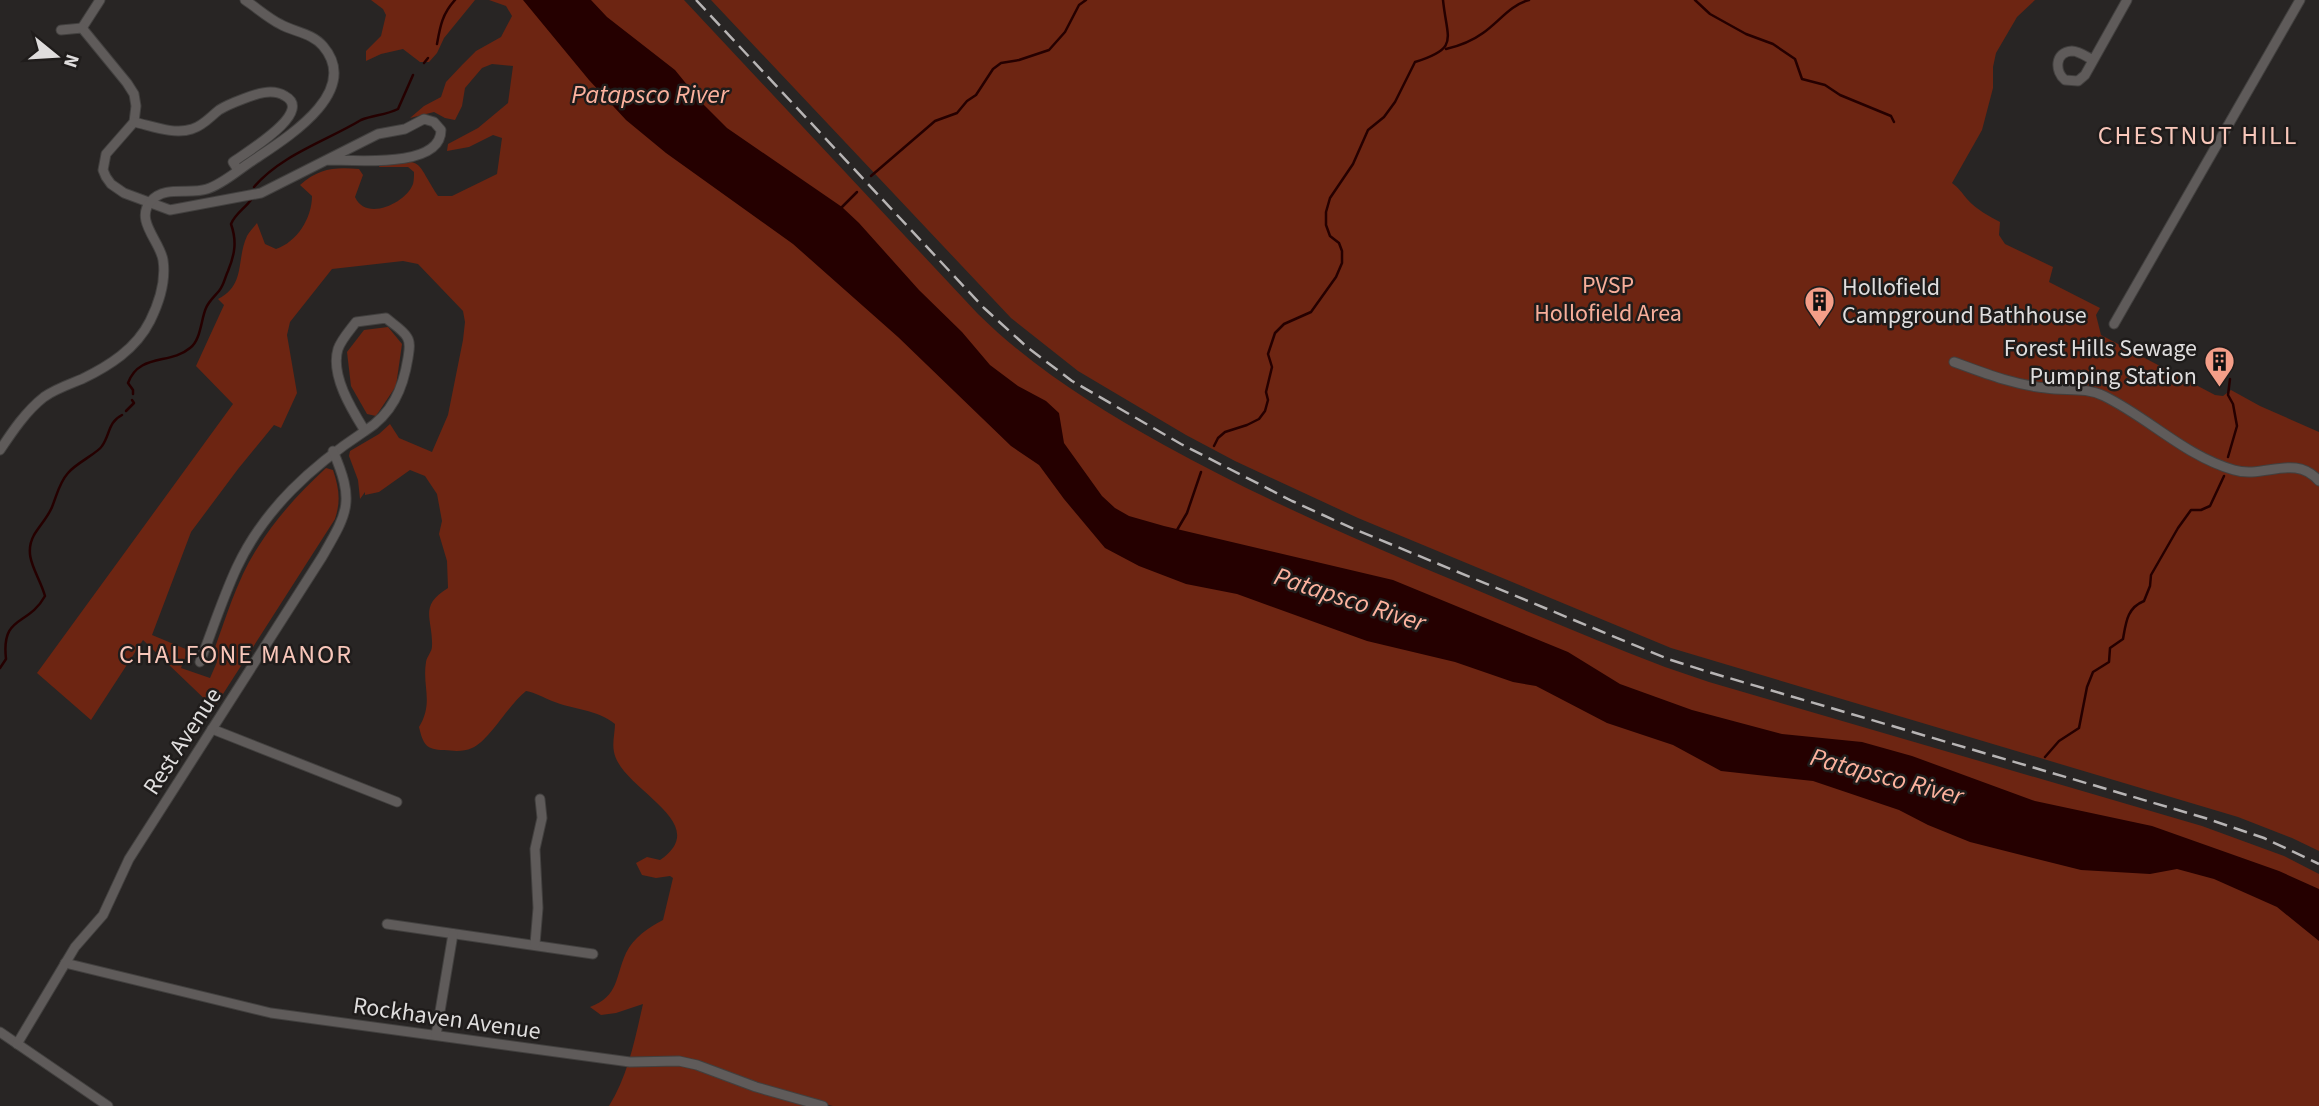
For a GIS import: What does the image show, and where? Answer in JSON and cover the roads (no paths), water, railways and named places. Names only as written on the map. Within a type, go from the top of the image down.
[{"type":"street","points":[[82,29],[100,0]]},
{"type":"street","points":[[0,450],[23,418],[44,397],[113,361],[133,345],[150,321],[161,290],[163,267],[162,256],[146,222],[149,202],[165,192],[207,189],[312,117],[328,96],[332,64],[322,45],[314,38],[276,22],[245,0]]},
{"type":"street","points":[[2093,60],[2072,51],[2061,56],[2057,68],[2059,75],[2065,80],[2078,81],[2085,75],[2127,0]]},
{"type":"street","points":[[2114,324],[2300,0]]},
{"type":"street","points":[[61,30],[72,27],[82,29],[134,94],[134,122],[106,154],[103,170],[117,189],[170,210],[179,209],[261,193],[377,134],[405,129],[424,119],[435,122],[441,130],[439,142],[434,148],[415,157],[327,160]]},
{"type":"street","points":[[134,122],[184,131],[199,126],[221,109],[245,98],[268,92],[287,96],[292,101],[291,114],[272,134],[233,162],[238,170]]},
{"type":"street","points":[[200,662],[237,566],[284,496],[334,452],[378,422],[401,391],[410,346],[407,335],[387,318],[356,322],[338,346],[336,356],[341,389],[365,430]]},
{"type":"street","points":[[1954,362],[2018,384],[2047,389],[2091,391],[2102,395],[2198,456],[2234,471],[2252,473],[2298,467],[2306,469],[2319,481]]},
{"type":"street","name":"Rest Avenue","points":[[17,1044],[75,947],[103,915],[129,859],[322,558],[342,521],[346,510],[347,487],[334,452]]},
{"type":"street","points":[[212,729],[397,802]]},
{"type":"street","points":[[535,944],[538,908],[535,849],[542,818],[540,799]]},
{"type":"street","points":[[387,924],[593,954]]},
{"type":"street","points":[[436,1035],[453,934]]},
{"type":"street","name":"Rockhaven Avenue","points":[[65,964],[271,1013],[630,1062],[679,1061],[823,1106]]},
{"type":"street","points":[[0,1032],[108,1106]]},
{"type":"water","name":"Patapsco River","points":[[523,0],[591,0],[607,17],[675,70],[727,128],[842,207],[962,332],[990,365],[1018,386],[1046,401],[1059,413],[1064,443],[1102,496],[1129,516],[1393,580],[1568,652],[1620,684],[1692,710],[1782,734],[1862,742],[1912,756],[2035,801],[2152,826],[2279,871],[2319,889],[2319,941],[2277,907],[2214,879],[2177,869],[2150,874],[2081,870],[1970,842],[1899,810],[1813,781],[1721,771],[1673,745],[1607,723],[1536,686],[1513,682],[1455,662],[1367,641],[1237,594],[1186,584],[1139,566],[1105,548],[1039,465],[1011,446],[898,337],[793,244],[666,153],[626,120]]},
{"type":"waterway","points":[[437,44],[444,16],[455,0]]},
{"type":"waterway","points":[[871,176],[935,121],[957,113],[976,95],[993,69],[1001,63],[1049,50],[1065,32],[1079,5],[1086,0]]},
{"type":"waterway","points":[[1214,446],[1225,432],[1259,419],[1265,411],[1272,367],[1268,354],[1275,333],[1284,324],[1311,312],[1336,277],[1342,263],[1342,251],[1339,243],[1330,236],[1326,225],[1330,198],[1353,164],[1368,130],[1384,117],[1395,102],[1415,62],[1445,47],[1448,34],[1443,0]]},
{"type":"waterway","points":[[1446,49],[1474,38],[1489,29],[1510,10],[1529,0]]},
{"type":"waterway","points":[[1695,0],[1710,14],[1746,34],[1773,44],[1795,59],[1802,79],[1825,85],[1840,95],[1891,116],[1894,122]]},
{"type":"waterway","points":[[424,63],[428,58]]},
{"type":"waterway","points":[[254,187],[277,166],[304,149],[361,120],[398,109],[413,75]]},
{"type":"waterway","points":[[840,209],[857,192]]},
{"type":"waterway","points":[[133,394],[128,383],[140,367],[182,353],[194,344],[206,308],[222,286],[232,259],[235,242],[231,224],[251,200]]},
{"type":"waterway","points":[[2228,457],[2237,426],[2233,404],[2228,395],[2230,379]]},
{"type":"waterway","points":[[126,411],[134,403],[132,400]]},
{"type":"waterway","points":[[0,668],[6,659],[6,645],[12,627],[31,613],[45,596],[31,558],[34,535],[50,511],[65,477],[100,449],[112,425],[122,415]]},
{"type":"waterway","points":[[1177,530],[1187,513],[1201,472]]},
{"type":"waterway","points":[[2045,757],[2059,741],[2079,728],[2087,687],[2093,672],[2109,662],[2110,648],[2123,639],[2128,616],[2144,601],[2151,575],[2178,528],[2191,510],[2210,506],[2224,476]]},
{"type":"railway","points":[[696,0],[984,308],[1027,347],[1072,381],[1181,444],[1292,501],[1354,529],[1668,659],[2205,818],[2264,838],[2319,864]]},
{"type":"place","name":"Hollofield Campground Bathhouse","points":[[1819,328]]},
{"type":"place","name":"Forest Hills Sewage Pumping Station","points":[[2220,389]]},
{"type":"district","name":"CHESTNUT HILL","points":[[2198,135]]},
{"type":"district","name":"CHALFONE MANOR","points":[[236,654]]},
{"type":"park label","name":"PVSP Hollofield Area","points":[[1608,299]]}]
